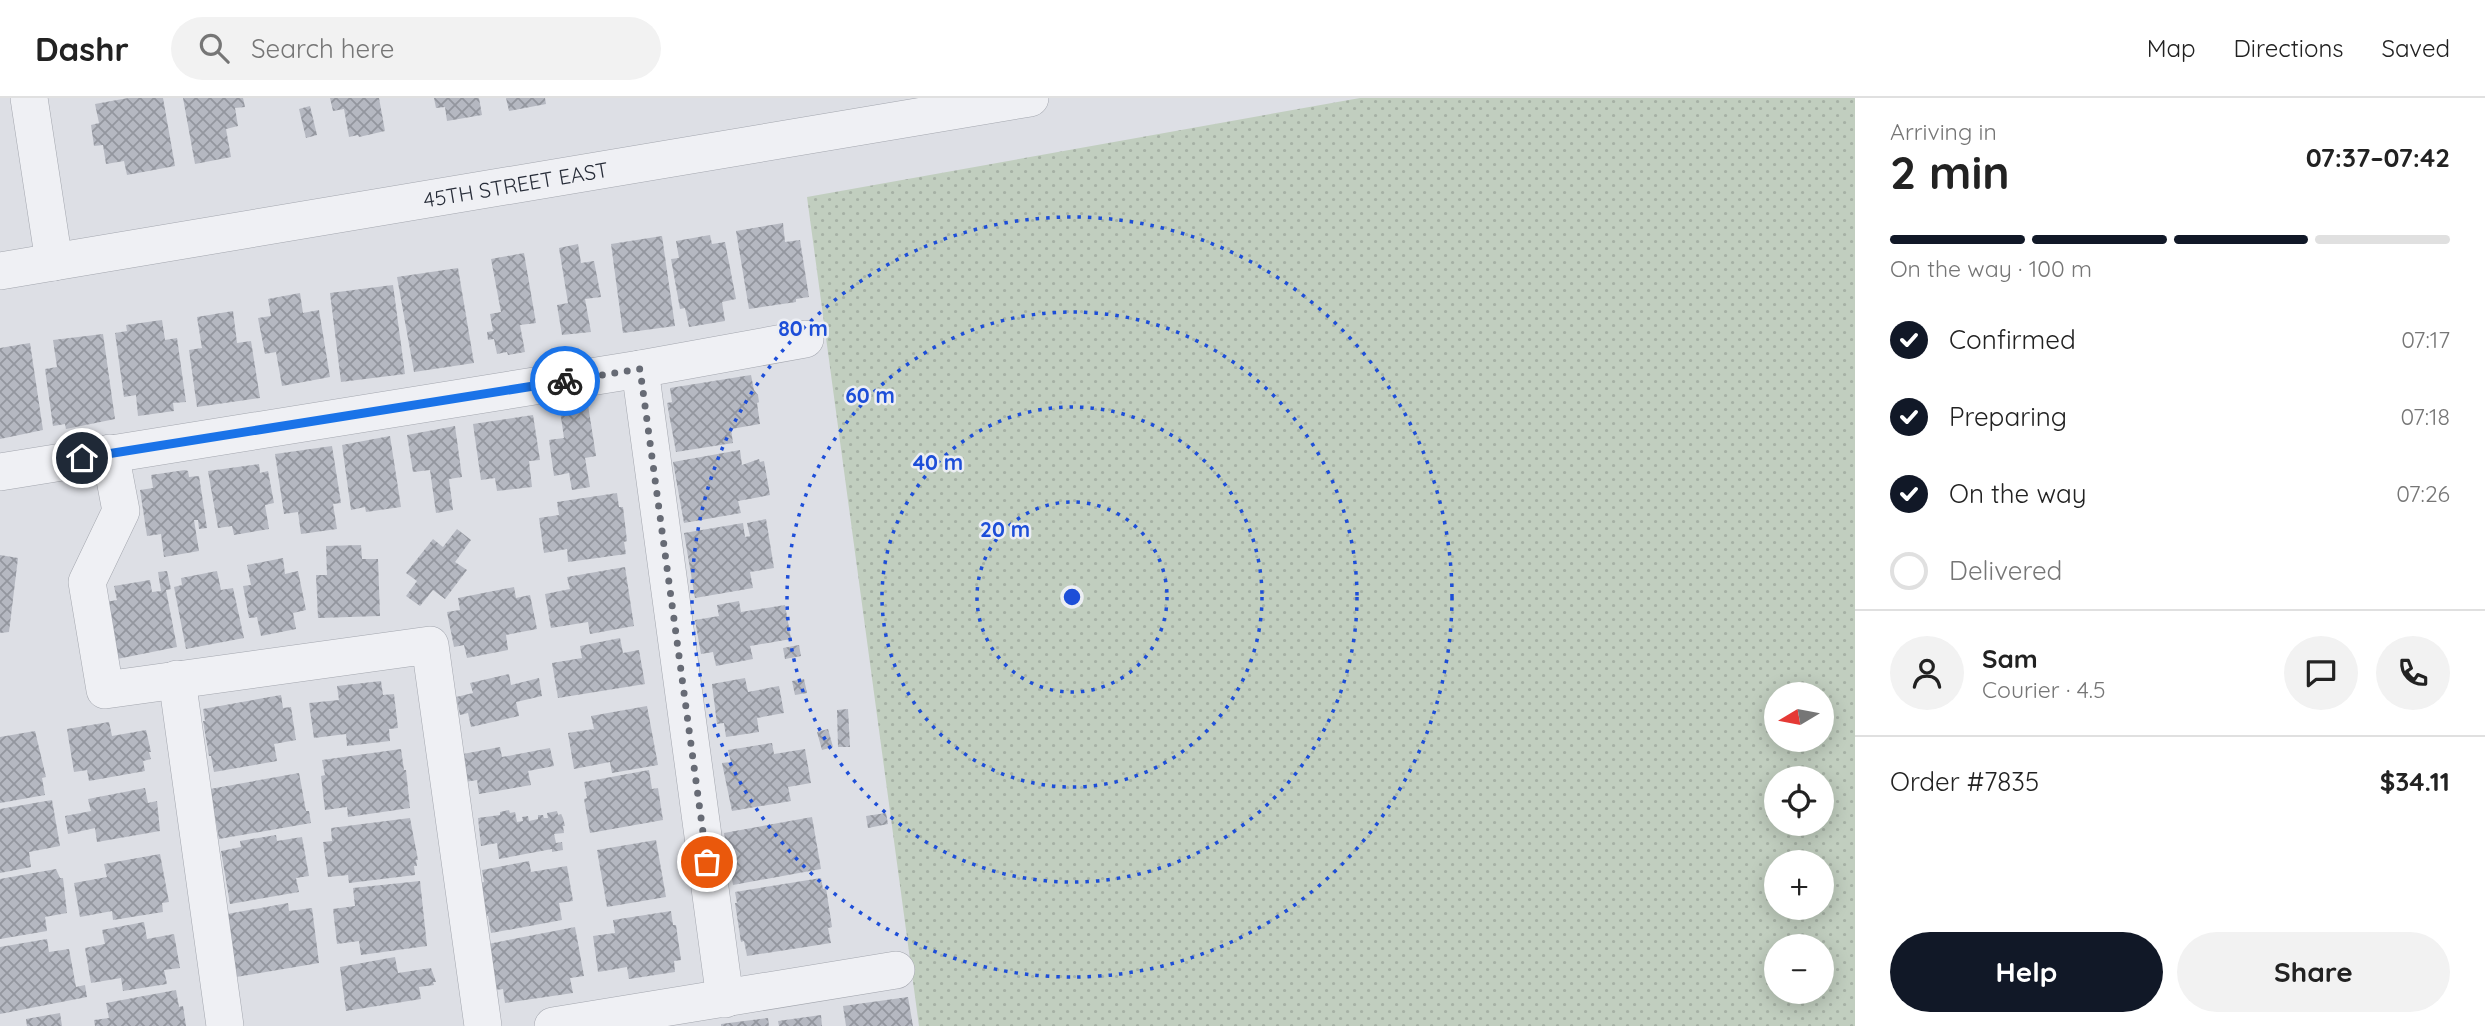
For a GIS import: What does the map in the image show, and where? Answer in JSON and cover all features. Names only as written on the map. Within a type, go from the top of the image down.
[{"type":"street","points":[[29,98],[54,262]]},
{"type":"street","name":"45TH STREET EAST","points":[[0,271],[1030,98]]},
{"type":"street","points":[[0,472],[640,369],[805,339]]},
{"type":"street","points":[[640,369],[725,999]]},
{"type":"street","points":[[110,453],[121,511],[87,582],[104,690],[430,646],[483,1026]]},
{"type":"street","points":[[177,680],[225,1026]]},
{"type":"street","points":[[553,1026],[896,970]]},
{"type":"green space","points":[[1360,98],[1855,98],[1855,1026],[919,1026],[807,197]]},
{"type":"building","points":[[128,98],[163,98],[175,166],[127,175],[124,161],[106,164],[103,145],[94,146],[91,125],[99,123],[95,104]]},
{"type":"building","points":[[183,98],[243,98],[245,107],[235,108],[238,126],[226,129],[231,157],[195,164]]},
{"type":"building","points":[[330,98],[379,98],[385,131],[349,137],[344,109],[333,111]]},
{"type":"building","points":[[434,98],[479,98],[482,115],[447,121],[445,107],[436,108]]},
{"type":"building","points":[[506,98],[545,98],[546,104],[509,111]]},
{"type":"building","points":[[310,106],[317,135],[306,138],[299,109]]},
{"type":"building","points":[[783,223],[785,242],[800,240],[809,297],[796,299],[796,302],[749,309],[736,231]]},
{"type":"building","points":[[710,235],[712,244],[725,242],[736,299],[722,302],[725,321],[689,327],[685,308],[680,309],[671,259],[679,258],[676,241]]},
{"type":"building","points":[[662,236],[675,326],[623,333],[611,244]]},
{"type":"building","points":[[578,244],[581,263],[594,261],[601,297],[585,299],[591,332],[562,335],[557,305],[568,303],[559,248]]},
{"type":"building","points":[[524,253],[536,323],[520,325],[525,352],[497,354],[494,339],[488,340],[487,332],[493,331],[490,314],[501,312],[491,259]]},
{"type":"building","points":[[458,268],[474,363],[414,372],[397,277]]},
{"type":"building","points":[[393,285],[405,374],[341,382],[330,293]]},
{"type":"building","points":[[300,293],[303,313],[319,310],[330,377],[282,386],[276,352],[265,354],[258,318],[271,316],[268,299]]},
{"type":"building","points":[[233,311],[237,343],[251,341],[260,398],[197,407],[189,350],[202,348],[197,317]]},
{"type":"building","points":[[162,320],[165,340],[177,338],[186,402],[173,403],[174,411],[138,416],[136,395],[124,397],[115,333],[127,331],[126,325]]},
{"type":"building","points":[[103,334],[115,419],[66,429],[65,424],[53,426],[45,369],[57,367],[53,340]]},
{"type":"building","points":[[30,343],[43,430],[0,439],[0,348]]},
{"type":"building","points":[[751,375],[754,390],[758,395],[760,424],[731,429],[733,443],[676,452],[667,403],[672,402],[670,388]]},
{"type":"building","points":[[588,405],[596,456],[585,458],[590,487],[572,490],[569,473],[554,476],[549,440],[564,438],[560,410]]},
{"type":"building","points":[[533,415],[540,460],[529,461],[532,487],[497,491],[495,478],[481,480],[473,424]]},
{"type":"building","points":[[455,426],[462,477],[449,479],[453,510],[436,513],[430,470],[413,472],[407,435]]},
{"type":"building","points":[[390,436],[401,507],[366,512],[365,507],[351,510],[342,445]]},
{"type":"building","points":[[332,446],[341,503],[333,504],[337,529],[301,534],[298,512],[284,514],[275,454]]},
{"type":"building","points":[[740,450],[742,465],[759,459],[760,462],[764,461],[770,495],[738,501],[741,513],[684,523],[673,462]]},
{"type":"building","points":[[259,464],[260,473],[268,471],[274,503],[265,505],[269,529],[234,535],[232,526],[218,528],[208,471]]},
{"type":"building","points":[[188,471],[189,477],[199,476],[207,528],[199,529],[198,520],[194,520],[199,551],[164,557],[161,534],[147,536],[140,490],[153,488],[151,475]]},
{"type":"building","points":[[617,493],[619,507],[623,507],[626,554],[568,562],[567,549],[544,553],[539,518],[559,515],[557,502]]},
{"type":"building","points":[[766,519],[774,568],[750,572],[753,588],[695,598],[684,533],[743,523],[745,537],[750,536],[747,523]]},
{"type":"building","points":[[457,529],[471,540],[455,562],[467,570],[445,599],[433,590],[420,606],[406,596],[417,581],[406,573],[433,539],[443,547]]},
{"type":"building","points":[[361,545],[362,559],[378,559],[380,616],[318,618],[316,575],[327,575],[326,546]]},
{"type":"building","points":[[0,555],[18,558],[9,632],[0,633]]},
{"type":"building","points":[[283,558],[285,574],[298,571],[306,610],[293,613],[296,629],[261,636],[257,617],[249,618],[243,586],[251,585],[247,565]]},
{"type":"building","points":[[625,567],[634,626],[590,634],[588,622],[551,628],[545,594],[570,589],[567,577]]},
{"type":"building","points":[[167,571],[171,589],[166,590],[177,647],[117,659],[106,602],[117,600],[114,586],[150,580],[152,592],[161,591],[158,572]]},
{"type":"building","points":[[217,571],[221,590],[233,588],[244,638],[186,649],[174,587],[182,585],[181,578]]},
{"type":"building","points":[[514,587],[516,598],[530,595],[537,629],[506,635],[508,650],[467,658],[464,645],[454,647],[447,612],[460,610],[458,598]]},
{"type":"building","points":[[739,601],[741,612],[785,605],[791,639],[750,646],[753,659],[716,666],[713,652],[701,654],[695,620],[719,616],[717,605]]},
{"type":"building","points":[[620,638],[623,653],[639,650],[645,684],[558,698],[552,663],[582,658],[580,646]]},
{"type":"building","points":[[799,645],[801,656],[785,659],[783,648]]},
{"type":"building","points":[[509,674],[511,685],[539,678],[542,696],[516,702],[519,716],[471,727],[468,713],[460,715],[456,697],[473,693],[470,683]]},
{"type":"building","points":[[745,678],[748,692],[779,686],[784,713],[757,718],[759,732],[726,737],[724,723],[717,724],[712,684]]},
{"type":"building","points":[[804,679],[807,693],[795,695],[792,681]]},
{"type":"building","points":[[381,681],[383,695],[394,694],[398,728],[389,729],[390,741],[347,746],[346,734],[314,738],[309,703],[339,700],[337,686]]},
{"type":"building","points":[[281,695],[283,708],[291,707],[296,740],[274,744],[277,761],[214,772],[209,756],[203,709]]},
{"type":"building","points":[[647,706],[658,765],[612,773],[610,762],[574,769],[568,733],[594,729],[591,716]]},
{"type":"building","points":[[848,709],[850,747],[838,747],[837,710]]},
{"type":"building","points":[[109,722],[112,736],[146,730],[151,759],[143,761],[145,771],[89,781],[87,770],[74,772],[67,729]]},
{"type":"building","points":[[828,729],[833,747],[822,750],[817,732]]},
{"type":"building","points":[[35,731],[46,777],[42,778],[45,795],[0,803],[0,737]]},
{"type":"building","points":[[772,743],[774,754],[805,749],[811,783],[788,787],[791,801],[732,811],[722,763],[731,762],[728,750]]},
{"type":"building","points":[[500,747],[502,757],[550,748],[554,766],[528,771],[531,785],[479,794],[477,780],[465,782],[463,754]]},
{"type":"building","points":[[401,749],[410,808],[348,817],[347,807],[325,810],[322,760]]},
{"type":"building","points":[[649,770],[652,789],[658,788],[663,820],[590,833],[584,782]]},
{"type":"building","points":[[299,773],[311,823],[219,839],[210,789]]},
{"type":"building","points":[[145,788],[148,803],[157,801],[160,831],[97,842],[95,828],[68,834],[65,816],[91,811],[88,799]]},
{"type":"building","points":[[52,800],[60,846],[29,852],[31,867],[0,873],[0,809]]},
{"type":"building","points":[[509,810],[510,813],[515,812],[517,822],[528,816],[529,821],[538,819],[538,815],[548,818],[547,813],[557,811],[558,815],[561,814],[565,826],[564,833],[554,834],[556,843],[562,842],[563,850],[552,852],[552,849],[499,859],[497,843],[481,846],[478,818],[500,815],[500,812]]},
{"type":"building","points":[[886,813],[888,824],[868,828],[866,816]]},
{"type":"building","points":[[812,817],[821,869],[733,885],[724,833]]},
{"type":"building","points":[[410,818],[418,860],[417,866],[414,866],[415,875],[349,883],[348,875],[328,877],[323,842],[332,841],[331,828]]},
{"type":"building","points":[[276,835],[277,841],[302,837],[309,876],[296,878],[299,892],[230,904],[221,851],[241,847],[240,841]]},
{"type":"building","points":[[656,840],[666,897],[607,907],[597,850]]},
{"type":"building","points":[[160,854],[169,902],[162,903],[163,912],[113,920],[112,911],[80,917],[74,883],[107,877],[104,864]]},
{"type":"building","points":[[529,861],[531,872],[567,866],[573,901],[559,903],[562,920],[491,933],[488,916],[484,916],[478,883],[484,882],[482,870]]},
{"type":"building","points":[[56,869],[60,878],[63,878],[67,913],[45,917],[47,931],[0,939],[0,879]]},
{"type":"building","points":[[821,878],[823,889],[826,888],[832,927],[828,928],[831,943],[747,956],[744,941],[741,942],[735,892]]},
{"type":"building","points":[[420,881],[427,946],[361,955],[359,941],[337,944],[333,909],[355,906],[353,888]]},
{"type":"building","points":[[288,903],[289,911],[312,908],[319,963],[236,977],[227,914]]},
{"type":"building","points":[[671,911],[681,960],[674,961],[675,972],[629,979],[627,967],[598,972],[593,936],[615,933],[613,920]]},
{"type":"building","points":[[144,922],[147,939],[174,934],[180,968],[164,970],[167,984],[123,991],[121,978],[91,983],[85,948],[105,944],[102,930]]},
{"type":"building","points":[[575,927],[584,976],[570,978],[573,993],[505,1003],[503,989],[495,990],[488,944]]},
{"type":"building","points":[[47,939],[49,952],[69,949],[76,987],[85,985],[87,997],[0,1014],[0,947]]},
{"type":"building","points":[[395,957],[398,973],[431,968],[436,982],[433,982],[434,985],[419,987],[421,999],[346,1011],[340,967]]},
{"type":"building","points":[[176,990],[179,1007],[183,1006],[186,1026],[95,1026],[94,1020],[109,1018],[106,1003]]},
{"type":"building","points":[[908,997],[913,1026],[846,1026],[843,1006]]},
{"type":"building","points":[[60,1013],[62,1026],[27,1026],[26,1019]]},
{"type":"building","points":[[821,1015],[822,1026],[779,1026],[778,1021]]},
{"type":"building","points":[[768,1018],[769,1026],[721,1026],[721,1024]]},
{"type":"way so far","points":[[565,381],[640,369],[707,862]]},
{"type":"route","points":[[82,458],[565,381]]}]
